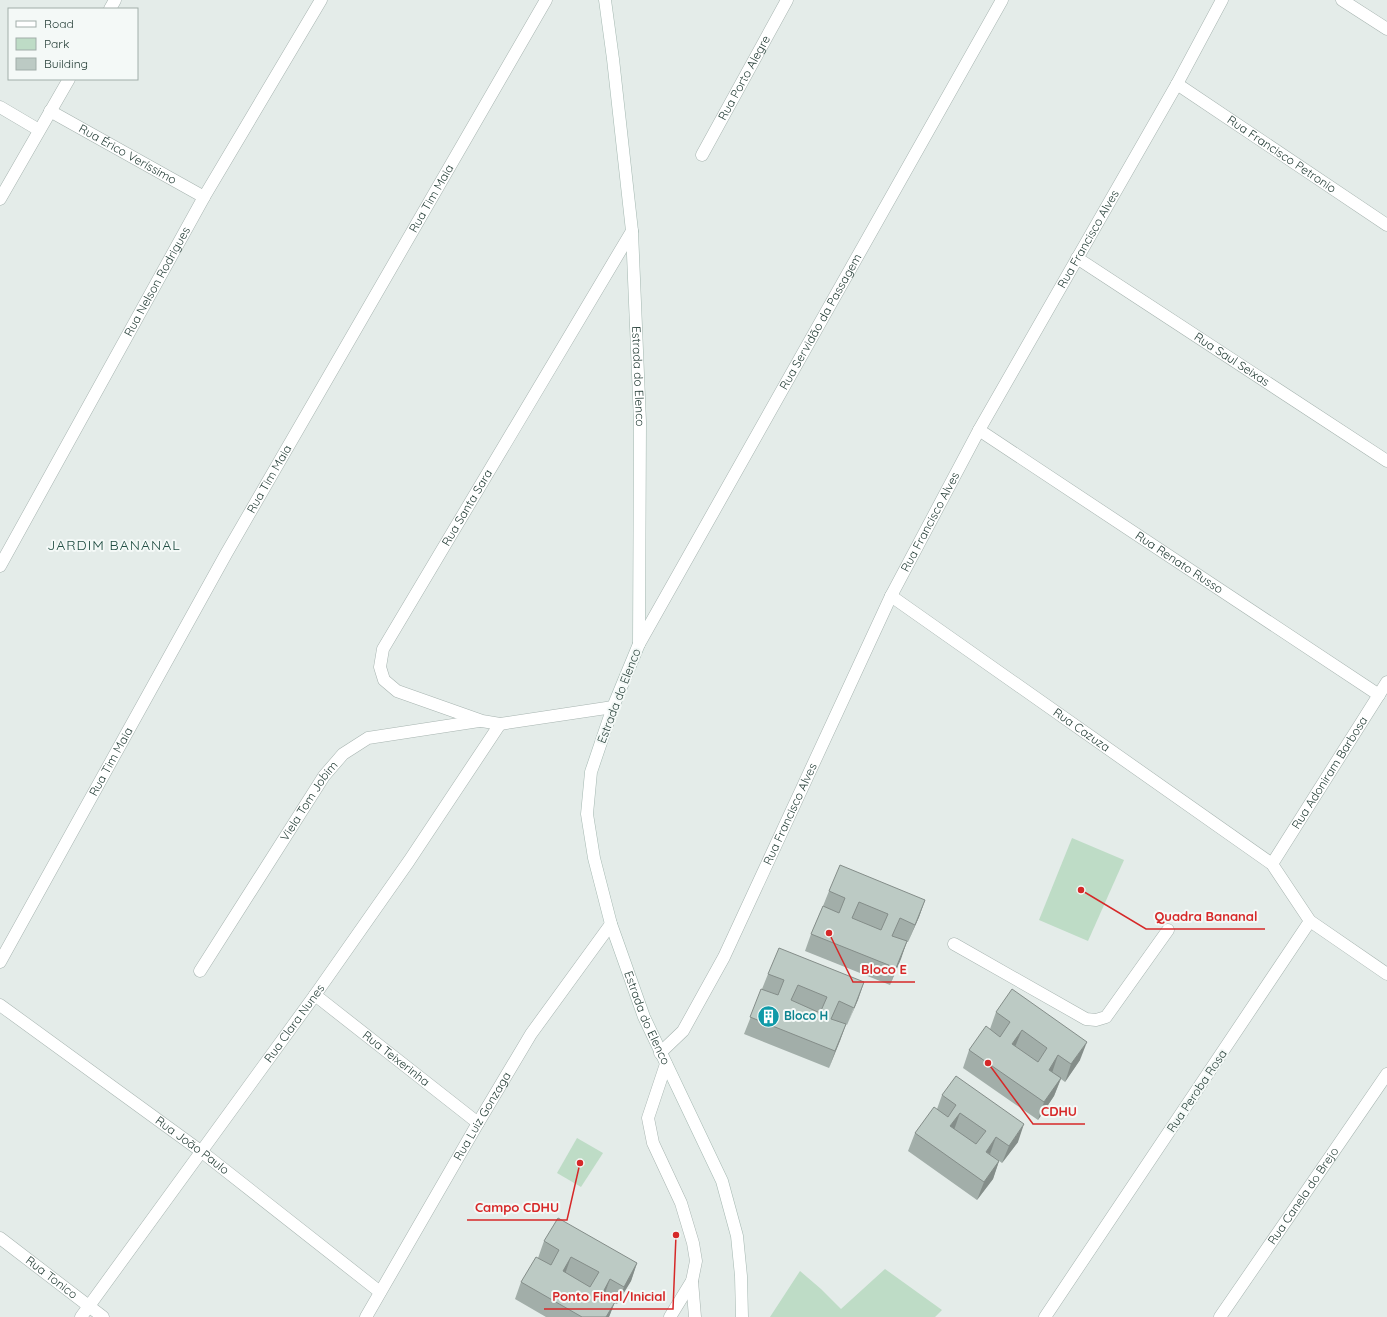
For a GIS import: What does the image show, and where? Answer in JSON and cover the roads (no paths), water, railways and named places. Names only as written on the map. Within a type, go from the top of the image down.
[{"type":"street","name":"Rua Nelson Rodrigues","points":[[0,566],[204,197],[321,0]]},
{"type":"street","name":"Rua Tim Maia","points":[[0,962],[226,554],[546,0]]},
{"type":"street","name":"Estrada do Elenco","points":[[605,0],[632,231],[640,422],[639,644],[613,707],[591,772],[588,814],[594,858],[611,924],[644,1017],[722,1181],[737,1236],[741,1276],[742,1317]]},
{"type":"street","name":"Rua Porto Alegre","points":[[702,155],[787,0]]},
{"type":"street","name":"Rua Servidão da Passagem","points":[[639,644],[1002,0]]},
{"type":"street","name":"Rua Francisco Alves","points":[[660,1053],[683,1031],[724,957],[891,596],[978,430],[1177,84],[1222,0]]},
{"type":"street","points":[[1342,0],[1387,29]]},
{"type":"street","points":[[0,199],[68,80]]},
{"type":"street","name":"Rua Francisco Petronio","points":[[1177,84],[1387,225]]},
{"type":"street","points":[[0,107],[39,130]]},
{"type":"street","name":"Rua Érico Veríssimo","points":[[50,112],[204,197]]},
{"type":"street","name":"Rua Santa Sara","points":[[500,724],[482,721],[396,691],[384,680],[380,667],[383,649],[632,231]]},
{"type":"street","name":"Rua Saul Seixas","points":[[1077,258],[1387,461]]},
{"type":"street","name":"Rua Renato Russo","points":[[978,430],[1379,696]]},
{"type":"street","name":"Rua Cazuza","points":[[891,596],[1272,864]]},
{"type":"street","name":"Rua Adoniram Barbosa","points":[[1272,864],[1387,682]]},
{"type":"street","points":[[500,724],[613,707]]},
{"type":"street","name":"Viela Tom Jobim","points":[[200,971],[324,776],[343,754],[368,738],[482,721]]},
{"type":"street","name":"Rua Clara Nunes","points":[[81,1317],[315,995],[409,861],[500,724]]},
{"type":"street","points":[[1272,864],[1310,921],[1387,974]]},
{"type":"street","name":"Rua Peroba Rosa","points":[[1045,1317],[1310,921]]},
{"type":"street","name":"Rua Luiz Gonzaga","points":[[366,1317],[531,1034],[611,924]]},
{"type":"street","points":[[954,944],[1086,1019],[1096,1020],[1106,1017],[1168,930]]},
{"type":"street","name":"Rua Teixerinha","points":[[315,995],[478,1123]]},
{"type":"street","name":"Rua João Paulo","points":[[0,1005],[202,1152],[380,1292]]},
{"type":"street","points":[[666,1064],[648,1118],[653,1143],[681,1204],[693,1243],[696,1260],[692,1281],[695,1317]]},
{"type":"street","name":"Rua Canela do Brejo","points":[[1220,1317],[1387,1074]]},
{"type":"street","name":"Rua Tonico","points":[[0,1238],[103,1317]]},
{"type":"street","points":[[670,1317],[692,1281]]},
{"type":"place","name":"Quadra Bananal","points":[[1081,890]]},
{"type":"place","name":"Bloco E","points":[[829,933]]},
{"type":"place","name":"Bloco H","points":[[768,1016]]},
{"type":"place","name":"CDHU","points":[[988,1063]]},
{"type":"place","name":"Campo CDHU","points":[[580,1163]]},
{"type":"place","name":"Ponto Final/Inicial","points":[[676,1235]]},
{"type":"district","name":"JARDIM BANANAL","points":[[114,545]]}]
